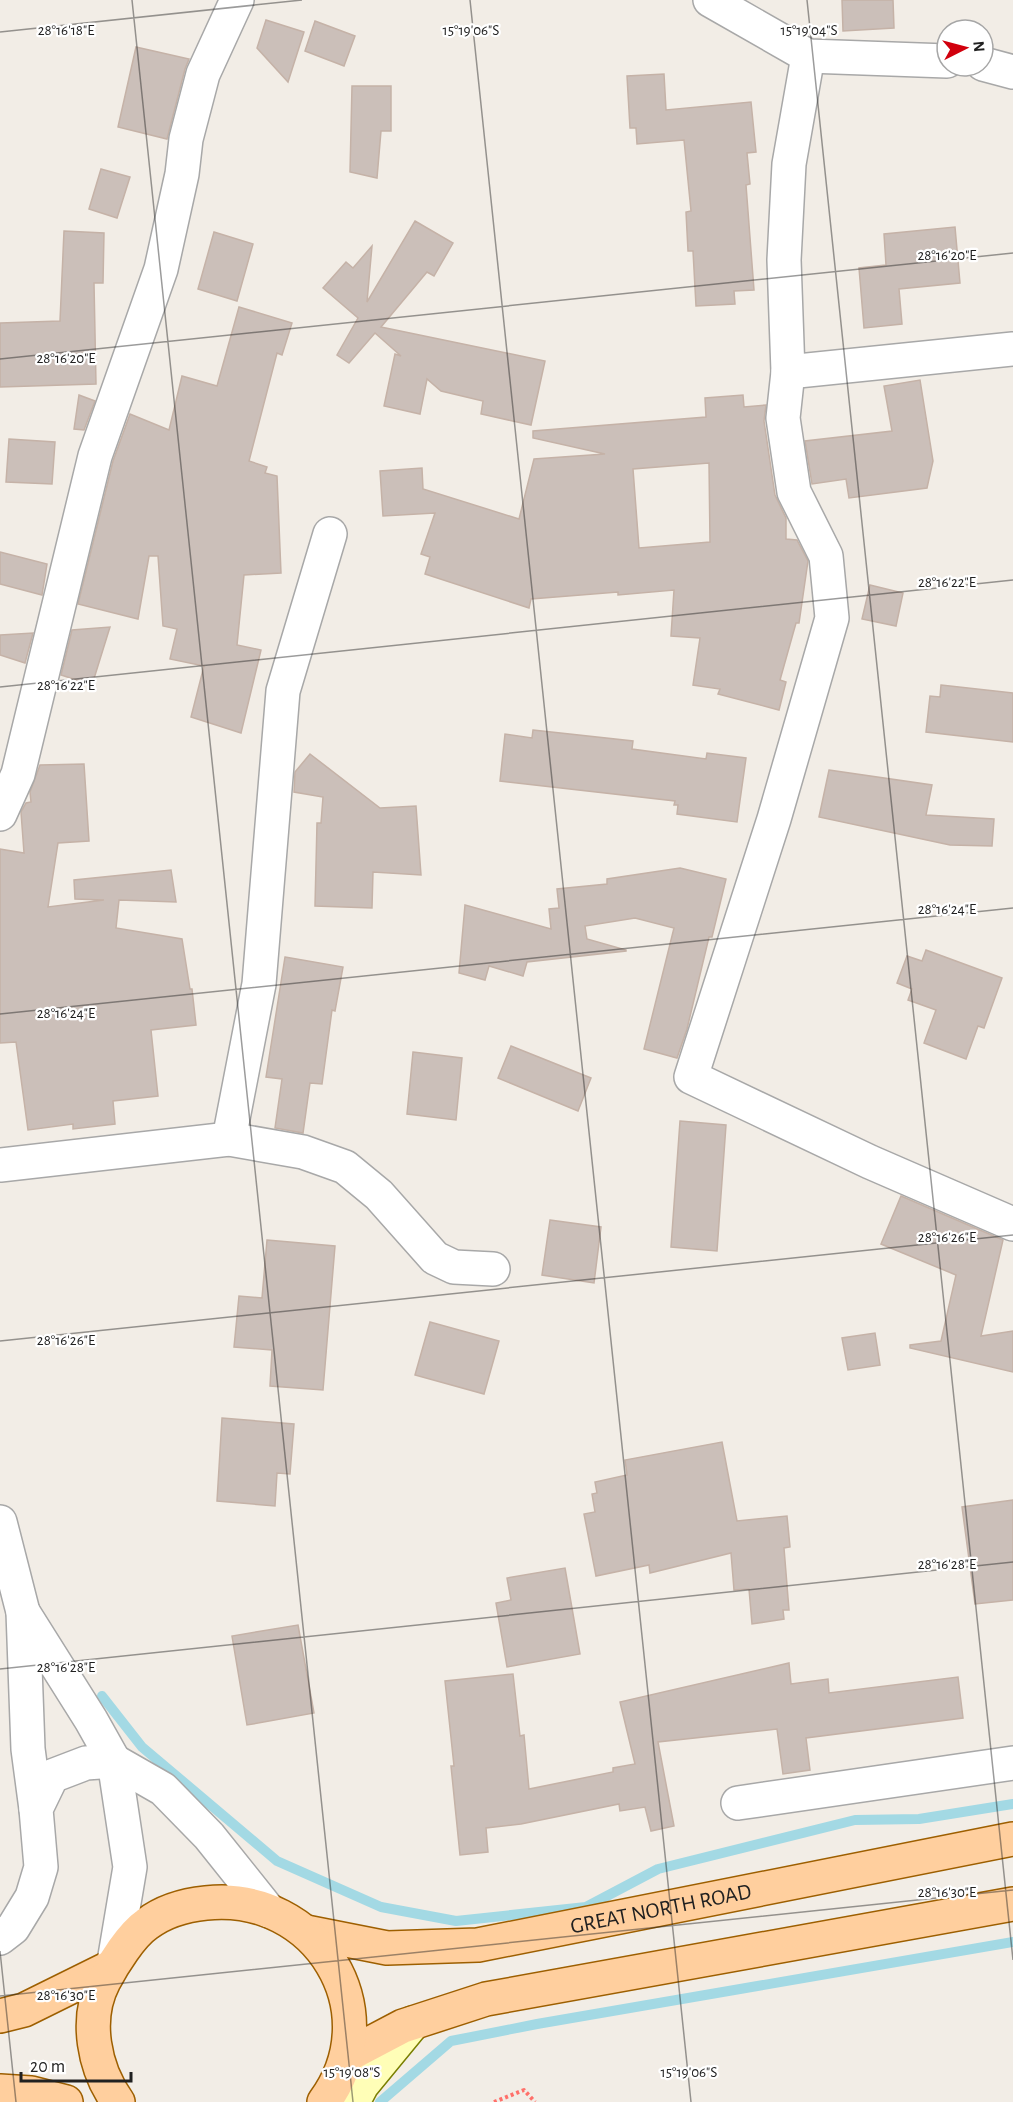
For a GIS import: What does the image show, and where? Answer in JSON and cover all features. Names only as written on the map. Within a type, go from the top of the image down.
[{"type":"main road","name":"GREAT NORTH ROAD","points":[[306,1932],[387,1948],[478,1945],[1013,1839]]},
{"type":"main road","points":[[118,2102],[100,2071],[94,2045],[94,2020],[98,1992],[113,1965],[146,1924],[168,1912],[193,1904],[219,1901],[244,1903],[289,1920],[306,1932],[335,1967],[345,1988],[350,2010],[351,2033],[345,2083]]},
{"type":"main road","points":[[324,2102],[404,2026],[486,1999],[1013,1904]]},
{"type":"main road","points":[[0,2016],[24,2010],[113,1965]]},
{"type":"main road","points":[[345,2083],[362,2085],[414,2023]]},
{"type":"main road","points":[[0,2091],[31,2093],[66,2102]]},
{"type":"street","points":[[0,814],[18,774],[95,456],[160,269],[182,174],[186,139],[202,74],[237,0]]},
{"type":"street","points":[[710,0],[808,56],[935,61]]},
{"type":"street","points":[[808,56],[789,164],[784,260],[788,372],[783,418],[794,492],[826,556],[832,618],[774,819],[691,1077],[870,1162],[1013,1224]]},
{"type":"street","points":[[995,67],[1013,72]]},
{"type":"street","points":[[788,372],[1013,349]]},
{"type":"street","points":[[230,1139],[259,984],[283,691],[330,534]]},
{"type":"street","points":[[0,1165],[230,1139],[303,1152],[345,1167],[379,1195],[435,1258],[454,1267],[493,1269]]},
{"type":"street","points":[[0,1522],[23,1612],[28,1749],[41,1868],[32,1897],[12,1928],[0,1938]]},
{"type":"street","points":[[23,1612],[92,1720],[114,1761],[130,1867],[113,1965]]},
{"type":"street","points":[[36,1809],[52,1776],[86,1763],[114,1761],[163,1789],[209,1836],[269,1911]]},
{"type":"street","points":[[738,1803],[1013,1763]]},
{"type":"path","points":[[494,2102],[524,2090],[535,2102]]},
{"type":"building","points":[[842,0],[893,0],[894,28],[843,31]]},
{"type":"building","points":[[266,20],[304,32],[288,82],[257,48]]},
{"type":"building","points":[[315,21],[355,36],[344,66],[305,51]]},
{"type":"building","points":[[136,47],[189,59],[167,139],[118,127]]},
{"type":"building","points":[[664,74],[666,110],[751,102],[756,152],[747,153],[750,184],[746,185],[754,290],[734,291],[735,304],[696,306],[693,251],[688,251],[686,212],[691,211],[684,140],[637,144],[636,128],[630,128],[627,76]]},
{"type":"building","points":[[352,86],[391,86],[391,131],[381,131],[377,178],[350,172]]},
{"type":"building","points":[[101,169],[130,177],[117,218],[89,209]]},
{"type":"building","points":[[415,221],[453,243],[434,276],[427,272],[381,327],[545,361],[531,425],[481,414],[483,401],[441,391],[427,379],[420,414],[384,406],[395,354],[401,356],[375,333],[349,363],[337,355],[358,318],[323,288],[346,262],[353,268],[372,246],[367,302]]},
{"type":"building","points":[[955,227],[960,283],[899,289],[902,324],[864,328],[859,268],[886,265],[884,234]]},
{"type":"building","points":[[64,231],[104,233],[103,283],[94,283],[96,384],[0,387],[0,323],[60,321]]},
{"type":"building","points":[[214,232],[253,244],[237,301],[198,289]]},
{"type":"building","points":[[239,307],[292,323],[282,355],[277,353],[249,461],[267,467],[265,473],[277,476],[281,573],[244,575],[237,645],[261,650],[241,733],[191,717],[204,666],[170,659],[177,629],[163,626],[158,556],[149,556],[138,619],[78,604],[113,461],[130,414],[169,430],[182,376],[217,386]]},
{"type":"building","points":[[920,380],[933,461],[927,488],[849,498],[846,479],[812,484],[805,441],[892,431],[884,386]]},
{"type":"building","points":[[79,395],[95,401],[84,430],[74,429]]},
{"type":"building","points":[[743,395],[744,407],[766,405],[764,421],[775,495],[786,518],[786,539],[797,540],[808,561],[799,623],[796,623],[780,680],[786,682],[779,710],[718,694],[720,689],[693,685],[700,638],[671,636],[674,590],[531,599],[529,608],[425,574],[430,557],[421,554],[435,513],[383,516],[380,471],[422,468],[423,489],[519,519],[534,459],[605,454],[533,438],[533,431],[706,417],[705,398]],"holes":[[[709,463],[710,542],[639,548],[633,469]]]},
{"type":"building","points":[[9,439],[55,442],[52,484],[6,482]]},
{"type":"building","points":[[0,552],[47,564],[42,595],[0,584]]},
{"type":"building","points":[[870,585],[903,593],[896,626],[862,619]]},
{"type":"building","points":[[110,627],[92,685],[61,675],[72,630]]},
{"type":"building","points":[[33,633],[25,663],[0,655],[0,635]]},
{"type":"building","points":[[941,685],[1013,693],[1013,742],[926,732],[930,696],[940,697]]},
{"type":"building","points":[[533,730],[633,741],[632,749],[706,759],[707,753],[746,758],[737,822],[677,814],[678,805],[674,805],[675,801],[500,781],[505,734],[532,738]]},
{"type":"building","points":[[310,754],[380,808],[416,806],[421,875],[373,872],[372,908],[315,906],[317,823],[321,823],[323,797],[294,792],[295,772]]},
{"type":"building","points":[[84,764],[89,841],[58,843],[48,907],[104,900],[75,899],[74,880],[171,870],[176,902],[119,900],[116,928],[182,939],[190,989],[192,989],[196,1025],[151,1030],[158,1096],[113,1101],[115,1124],[73,1129],[73,1124],[28,1130],[16,1042],[0,1043],[0,849],[24,853],[21,812],[26,803],[31,802],[30,792],[40,765]]},
{"type":"building","points":[[829,770],[932,785],[926,815],[994,819],[992,846],[950,845],[819,817]]},
{"type":"building","points":[[680,868],[726,879],[712,937],[709,937],[687,1029],[677,1058],[644,1049],[674,928],[635,918],[585,926],[587,939],[626,951],[527,962],[523,976],[489,966],[485,980],[459,973],[465,905],[551,929],[549,909],[559,908],[557,889],[607,884],[607,879]]},
{"type":"building","points":[[926,950],[1002,978],[984,1028],[978,1026],[966,1059],[924,1043],[936,1010],[908,1000],[912,989],[897,983],[907,956],[922,961]]},
{"type":"building","points":[[285,957],[343,967],[335,1011],[332,1010],[322,1084],[310,1083],[303,1133],[275,1128],[282,1079],[266,1077]]},
{"type":"building","points":[[511,1046],[591,1078],[578,1111],[498,1078]]},
{"type":"building","points":[[413,1052],[462,1058],[456,1120],[407,1114]]},
{"type":"building","points":[[680,1121],[726,1125],[717,1251],[671,1247]]},
{"type":"building","points":[[901,1196],[1003,1240],[981,1336],[1013,1331],[1013,1372],[910,1348],[910,1345],[941,1341],[956,1275],[881,1244]]},
{"type":"building","points":[[550,1220],[601,1227],[594,1283],[542,1275]]},
{"type":"building","points":[[267,1240],[335,1246],[323,1390],[270,1386],[272,1350],[234,1347],[239,1296],[262,1298]]},
{"type":"building","points":[[430,1322],[499,1341],[484,1394],[415,1375]]},
{"type":"building","points":[[875,1333],[880,1365],[848,1370],[842,1338]]},
{"type":"building","points":[[222,1418],[294,1424],[290,1474],[277,1473],[275,1506],[217,1501]]},
{"type":"building","points":[[722,1442],[737,1521],[787,1516],[790,1547],[784,1548],[789,1610],[783,1610],[784,1619],[752,1624],[749,1589],[734,1590],[731,1553],[650,1573],[649,1565],[596,1576],[584,1514],[595,1512],[592,1494],[597,1493],[595,1482],[627,1475],[625,1460]]},
{"type":"building","points":[[1013,1500],[1013,1600],[975,1604],[962,1507]]},
{"type":"building","points":[[565,1568],[580,1654],[507,1667],[496,1603],[511,1600],[507,1578]]},
{"type":"building","points":[[298,1625],[314,1713],[247,1725],[232,1636]]},
{"type":"building","points":[[789,1663],[791,1684],[828,1679],[829,1693],[958,1677],[963,1718],[806,1738],[810,1770],[783,1774],[777,1729],[658,1742],[674,1826],[651,1831],[645,1807],[620,1811],[619,1804],[521,1824],[486,1828],[488,1852],[460,1855],[445,1681],[513,1674],[520,1736],[524,1735],[529,1789],[613,1772],[613,1768],[635,1764],[620,1702]]},
{"type":"waterway","points":[[102,1696],[142,1747],[277,1861],[381,1907],[456,1921],[586,1907],[658,1869],[855,1820],[919,1819],[1013,1804]]},
{"type":"waterway","points":[[380,2102],[451,2041],[537,2024],[1013,1942]]}]
